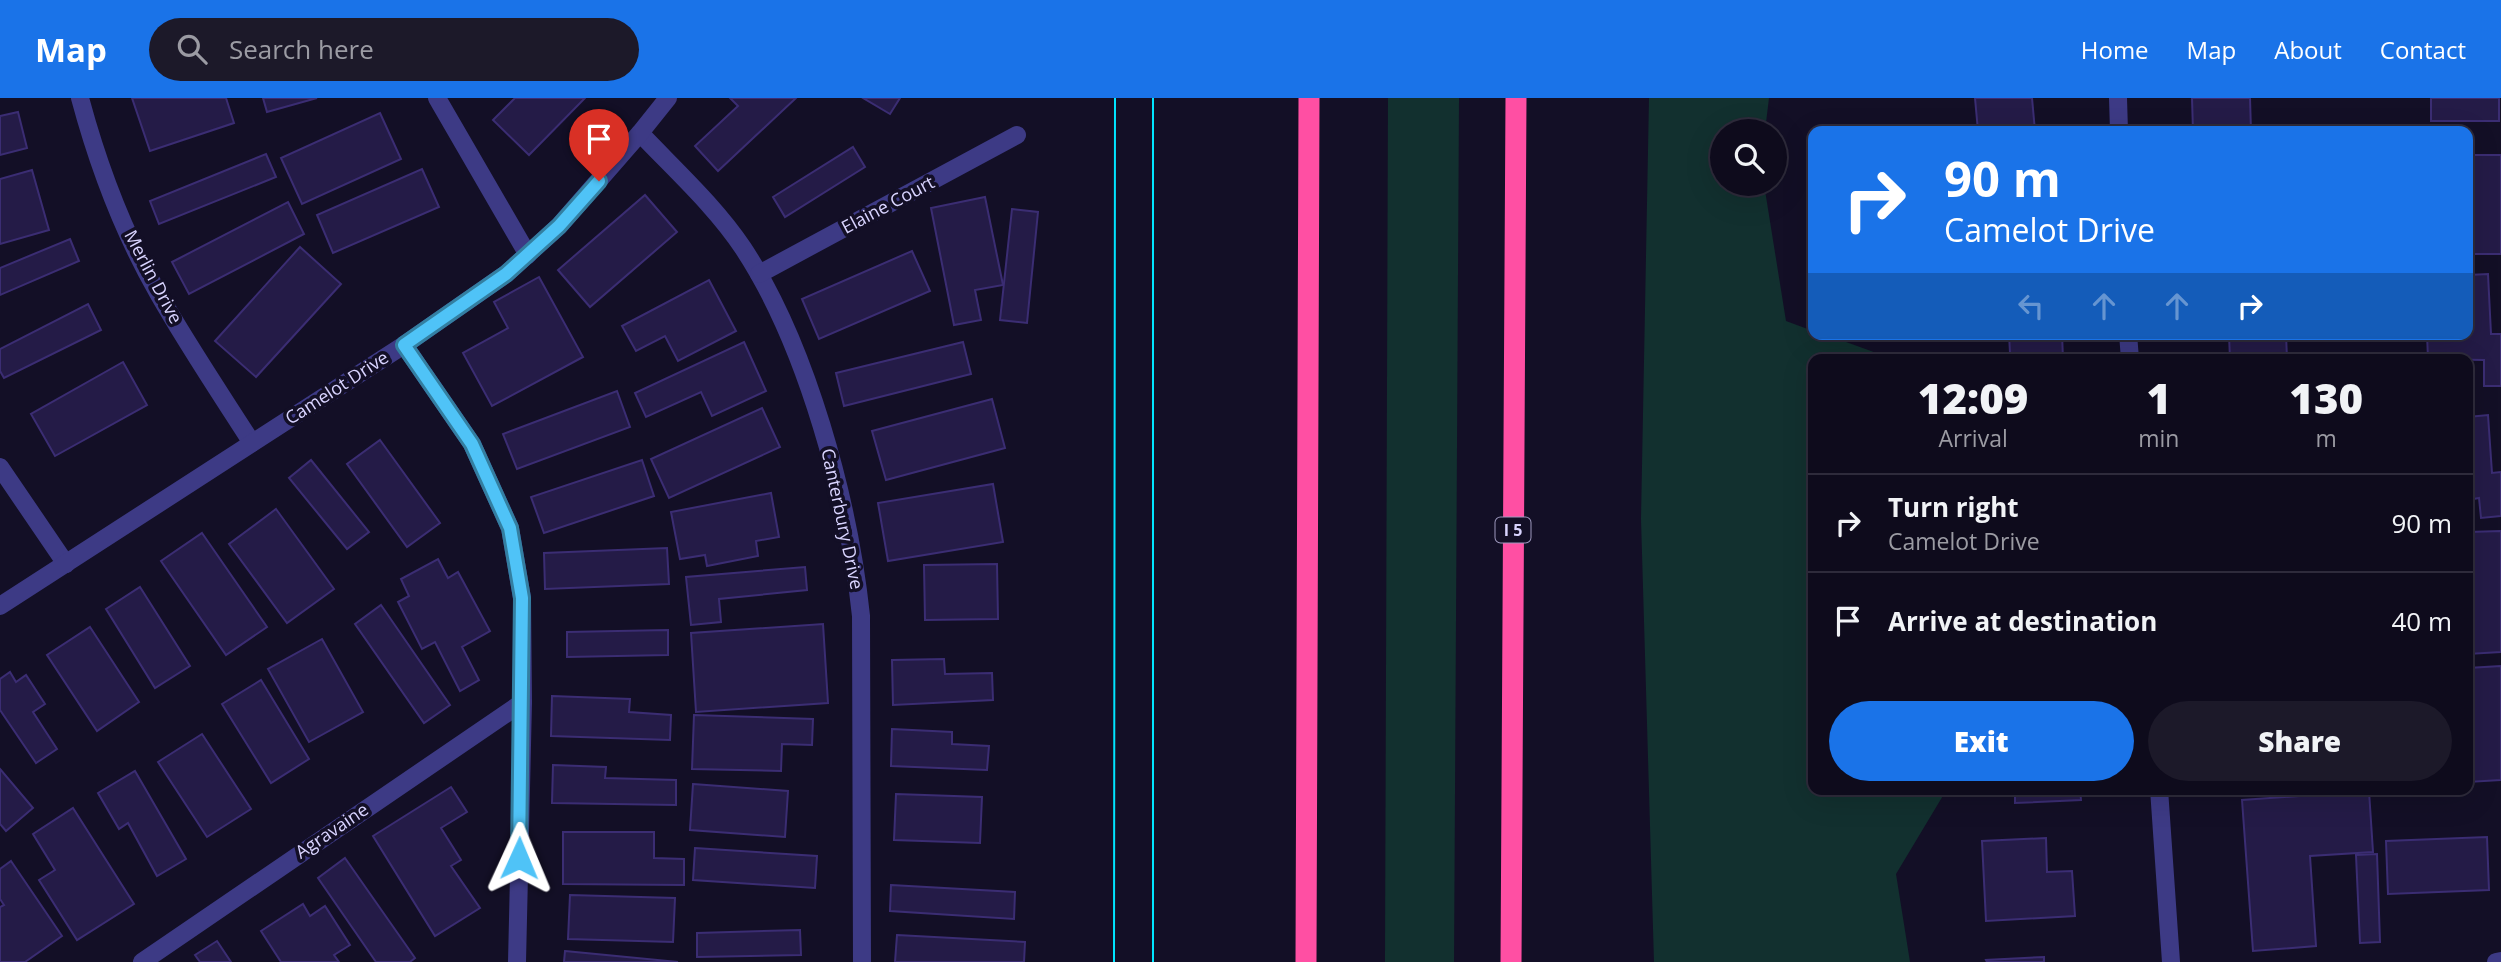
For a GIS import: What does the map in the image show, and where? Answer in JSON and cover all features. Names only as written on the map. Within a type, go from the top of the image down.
[{"type":"highway","points":[[1306,962],[1309,98]]},
{"type":"highway","name":"I 5","points":[[1511,962],[1516,98]]},
{"type":"street","name":"Merlin Drive","points":[[80,98],[103,173],[142,263],[252,443]]},
{"type":"street","points":[[437,98],[528,255]]},
{"type":"street","name":"Camelot Drive","points":[[0,606],[480,294],[559,226],[668,98]]},
{"type":"street","points":[[2118,98],[2119,126]]},
{"type":"street","name":"Canterbury Drive","points":[[640,133],[717,216],[759,274],[778,310],[804,374],[830,458],[854,562],[861,616],[862,962]]},
{"type":"street","name":"Elaine Court","points":[[759,274],[1017,135]]},
{"type":"street","points":[[404,345],[472,444],[510,528],[522,598],[523,702],[517,962]]},
{"type":"street","points":[[0,467],[6,490],[66,564]]},
{"type":"street","name":"Agravaine","points":[[142,962],[523,702]]},
{"type":"street","points":[[2159,795],[2171,962]]},
{"type":"green space","points":[[1388,98],[1459,98],[1454,962],[1385,962]]},
{"type":"green space","points":[[1649,98],[1769,98],[1766,119],[1710,119],[1710,196],[1766,196],[1786,321],[1808,329],[1808,340],[1841,340],[1879,354],[1808,354],[1808,795],[1943,795],[1896,874],[1910,962],[1654,962],[1641,519]]},
{"type":"building","points":[[132,98],[226,98],[234,123],[150,151]]},
{"type":"building","points":[[263,98],[317,98],[267,112]]},
{"type":"building","points":[[515,98],[585,98],[529,155],[493,120]]},
{"type":"building","points":[[730,98],[796,98],[718,171],[695,146],[738,106]]},
{"type":"building","points":[[863,98],[900,98],[890,114]]},
{"type":"building","points":[[1975,98],[2032,98],[2035,126],[1978,126]]},
{"type":"building","points":[[2192,98],[2250,98],[2251,126],[2193,126]]},
{"type":"building","points":[[2431,98],[2499,98],[2499,121],[2431,121]]},
{"type":"building","points":[[18,112],[27,148],[0,155],[0,116]]},
{"type":"building","points":[[380,113],[401,159],[302,204],[281,158]]},
{"type":"building","points":[[853,147],[865,167],[785,217],[773,197]]},
{"type":"building","points":[[266,154],[276,177],[159,224],[150,201]]},
{"type":"building","points":[[2473,155],[2501,155],[2501,254],[2473,254]]},
{"type":"building","points":[[422,169],[439,207],[333,253],[317,215]]},
{"type":"building","points":[[32,170],[49,230],[0,244],[0,179]]},
{"type":"building","points":[[645,195],[677,232],[590,307],[558,270]]},
{"type":"building","points":[[985,197],[1003,285],[975,290],[981,320],[954,325],[931,208]]},
{"type":"building","points":[[288,202],[304,234],[189,294],[172,262]]},
{"type":"building","points":[[1012,209],[1038,212],[1027,323],[1000,320]]},
{"type":"building","points":[[70,239],[79,261],[0,295],[0,268]]},
{"type":"building","points":[[300,247],[341,284],[256,377],[215,341]]},
{"type":"building","points":[[912,251],[930,291],[819,339],[802,299]]},
{"type":"building","points":[[2488,274],[2491,334],[2501,334],[2501,386],[2484,386],[2484,360],[2473,360],[2473,354],[2428,354],[2427,340],[2473,340],[2473,275]]},
{"type":"building","points":[[539,277],[583,357],[492,406],[463,353],[508,328],[494,302]]},
{"type":"building","points":[[709,280],[736,331],[678,361],[665,336],[636,351],[622,326]]},
{"type":"building","points":[[88,304],[101,330],[4,378],[0,371],[0,349]]},
{"type":"building","points":[[2009,340],[2062,340],[2063,354],[1992,354],[2010,353]]},
{"type":"building","points":[[2229,340],[2286,340],[2287,354],[2230,354]]},
{"type":"building","points":[[744,342],[766,391],[712,416],[701,392],[646,417],[635,393]]},
{"type":"building","points":[[963,342],[971,374],[844,406],[836,373]]},
{"type":"building","points":[[123,362],[147,405],[55,456],[31,414]]},
{"type":"building","points":[[617,391],[630,427],[517,469],[503,434]]},
{"type":"building","points":[[992,399],[1005,448],[886,480],[872,431]]},
{"type":"building","points":[[762,408],[780,447],[669,498],[651,459]]},
{"type":"building","points":[[2488,415],[2492,473],[2501,472],[2501,516],[2481,518],[2479,498],[2473,499],[2473,416]]},
{"type":"building","points":[[380,440],[440,523],[407,547],[347,464]]},
{"type":"building","points":[[311,460],[369,532],[347,549],[289,478]]},
{"type":"building","points":[[642,460],[654,496],[544,533],[531,497]]},
{"type":"building","points":[[993,484],[1003,542],[888,561],[878,503]]},
{"type":"building","points":[[771,493],[779,537],[756,541],[758,556],[707,566],[705,555],[680,559],[671,512]]},
{"type":"building","points":[[276,509],[334,589],[287,623],[229,544]]},
{"type":"building","points":[[2501,531],[2501,652],[2473,654],[2473,532]]},
{"type":"building","points":[[202,533],[267,627],[226,655],[161,561]]},
{"type":"building","points":[[667,548],[669,584],[545,589],[544,553]]},
{"type":"building","points":[[438,559],[448,578],[458,572],[490,631],[462,647],[479,680],[460,691],[435,642],[422,649],[398,602],[409,596],[401,579]]},
{"type":"building","points":[[997,564],[998,619],[925,620],[924,565]]},
{"type":"building","points":[[805,567],[807,590],[719,599],[721,622],[691,625],[686,577]]},
{"type":"building","points":[[140,587],[190,666],[155,688],[106,609]]},
{"type":"building","points":[[381,605],[450,705],[424,723],[355,624]]},
{"type":"building","points":[[823,624],[828,703],[696,712],[691,633]]},
{"type":"building","points":[[90,627],[139,702],[97,731],[47,655]]},
{"type":"building","points":[[668,630],[668,655],[567,657],[567,632]]},
{"type":"building","points":[[322,639],[363,712],[309,742],[268,669]]},
{"type":"building","points":[[944,659],[945,674],[992,673],[993,700],[893,705],[892,660]]},
{"type":"building","points":[[2501,666],[2501,780],[2473,782],[2473,668]]},
{"type":"building","points":[[10,672],[16,682],[26,675],[45,704],[33,712],[57,749],[36,763],[0,710],[0,679]]},
{"type":"building","points":[[261,680],[309,759],[271,783],[222,704]]},
{"type":"building","points":[[552,696],[630,699],[629,712],[671,715],[670,740],[551,736]]},
{"type":"building","points":[[694,715],[813,719],[812,745],[782,744],[781,771],[692,769]]},
{"type":"building","points":[[892,729],[952,732],[952,744],[989,746],[987,770],[891,766]]},
{"type":"building","points":[[202,734],[251,809],[207,837],[158,762]]},
{"type":"building","points":[[553,765],[606,767],[605,778],[676,780],[676,805],[552,803]]},
{"type":"building","points":[[0,769],[33,808],[6,831],[0,824]]},
{"type":"building","points":[[135,771],[186,859],[157,876],[128,823],[119,829],[98,793]]},
{"type":"building","points":[[693,784],[788,791],[785,837],[690,830]]},
{"type":"building","points":[[451,787],[467,812],[441,828],[461,860],[451,866],[480,908],[435,936],[373,836]]},
{"type":"building","points":[[896,794],[982,797],[980,843],[894,840]]},
{"type":"building","points":[[2015,795],[2081,795],[2081,800],[2015,803]]},
{"type":"building","points":[[2313,795],[2369,795],[2373,852],[2310,856],[2316,946],[2253,951],[2242,800]]},
{"type":"building","points":[[73,808],[134,904],[77,940],[39,880],[55,870],[33,834]]},
{"type":"building","points":[[563,832],[654,832],[654,858],[684,859],[684,885],[563,884]]},
{"type":"building","points":[[2487,837],[2489,890],[2388,894],[2386,841]]},
{"type":"building","points":[[2046,838],[2047,872],[2072,871],[2075,916],[1986,921],[1982,841]]},
{"type":"building","points":[[695,848],[817,856],[815,888],[693,880]]},
{"type":"building","points":[[2377,854],[2380,942],[2360,943],[2356,855]]},
{"type":"building","points":[[345,858],[415,958],[410,962],[376,962],[318,878]]},
{"type":"building","points":[[11,861],[62,936],[25,962],[0,962],[0,907],[4,905],[0,899],[0,869]]},
{"type":"building","points":[[891,885],[1015,892],[1014,919],[890,911]]},
{"type":"building","points":[[570,895],[675,898],[673,942],[568,939]]},
{"type":"building","points":[[303,904],[310,916],[325,906],[350,945],[334,955],[339,962],[281,962],[261,931]]},
{"type":"building","points":[[800,930],[801,955],[697,957],[697,933]]},
{"type":"building","points":[[897,935],[1025,942],[1024,962],[895,962]]},
{"type":"building","points":[[217,941],[231,962],[200,962],[195,955]]},
{"type":"building","points":[[565,951],[678,962],[564,962]]},
{"type":"building","points":[[2044,957],[2044,962],[1986,960]]},
{"type":"tram line","points":[[1114,962],[1115,98]]},
{"type":"tram line","points":[[1153,98],[1153,962]]},
{"type":"route","points":[[519,858],[523,702],[522,598],[510,528],[472,444],[404,345],[506,274],[559,226],[599,181]]}]
